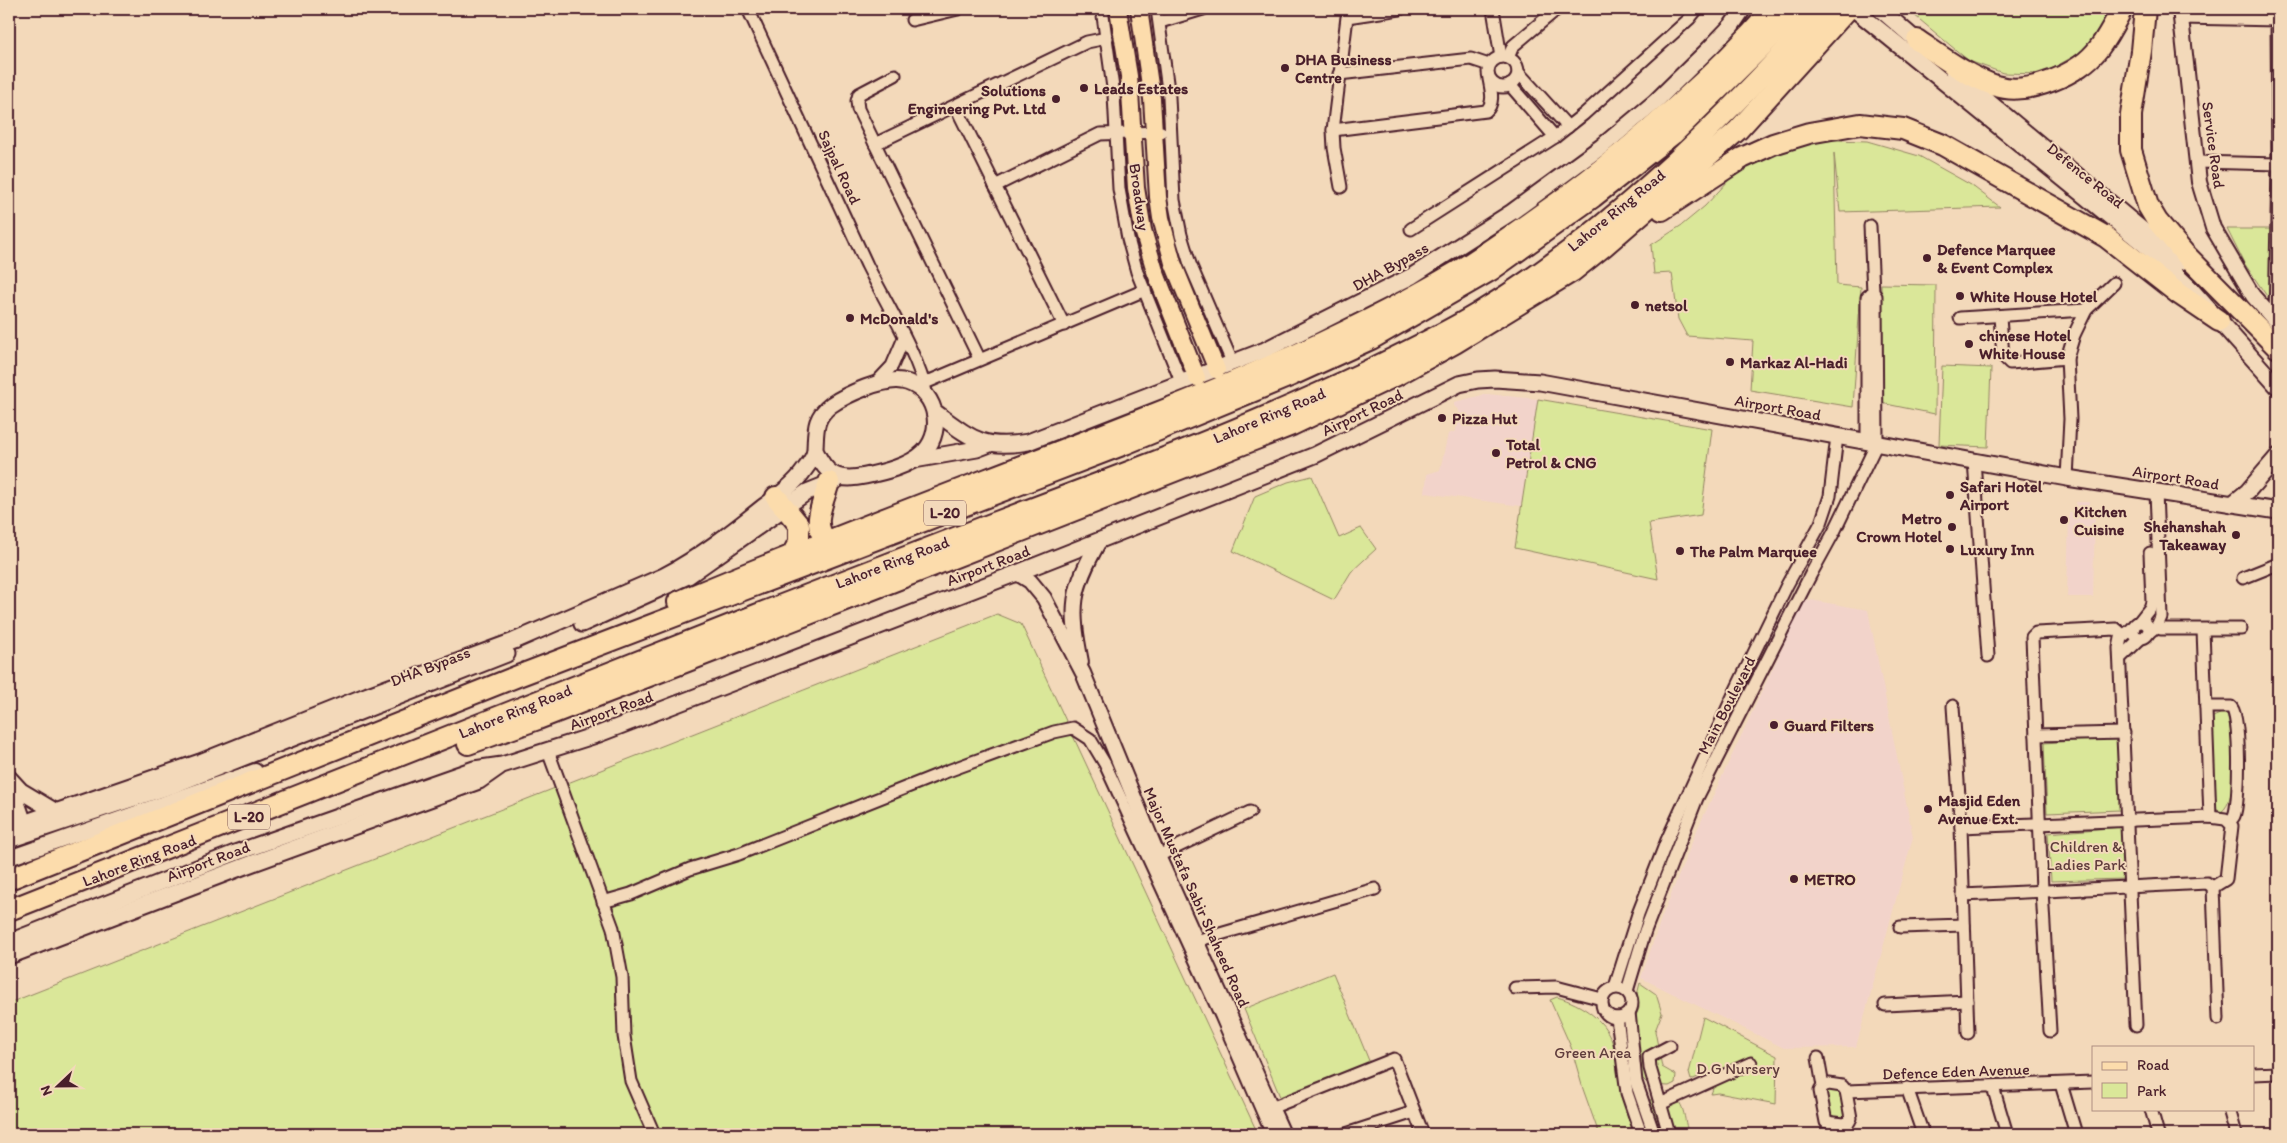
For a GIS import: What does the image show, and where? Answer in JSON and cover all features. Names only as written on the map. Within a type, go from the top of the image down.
[{"type":"highway","points":[[518,676],[541,658],[793,553],[1184,403],[1368,320],[1457,271],[1506,239],[1636,142],[1705,80],[1773,9]]},
{"type":"highway","name":"Lahore Ring Road","points":[[9,879],[518,676],[1125,444],[1290,376],[1370,338],[1491,270],[1593,197],[1673,134],[1800,9]]},
{"type":"highway","name":"Lahore Ring Road","points":[[9,910],[754,616],[1244,427],[1322,393],[1441,334],[1524,284],[1609,218],[1694,145],[1758,81],[1824,9]]},
{"type":"highway","points":[[342,779],[404,767],[538,719],[1292,425],[1396,376],[1455,343],[1572,271],[1603,247],[1738,130],[1848,9]]},
{"type":"highway","points":[[1917,40],[1973,76],[1998,86],[2027,87],[2053,81],[2098,50],[2122,9]]},
{"type":"highway","points":[[2145,9],[2141,51],[2131,115],[2131,150],[2148,206],[2157,222],[2184,253],[2278,349]]},
{"type":"highway","points":[[1603,247],[1742,158],[1773,144],[1809,133],[1860,124],[1903,129],[1943,145],[2106,237],[2179,294],[2219,321]]},
{"type":"highway","points":[[827,540],[820,534],[818,525],[835,480]]},
{"type":"highway","points":[[780,502],[799,525],[798,542],[793,553]]},
{"type":"main road","name":"Broadway","points":[[1118,9],[1129,76],[1125,132],[1148,249],[1189,381]]},
{"type":"main road","name":"Broadway","points":[[1139,9],[1152,91],[1158,197],[1164,233],[1173,263],[1217,370]]},
{"type":"main road","name":"DHA Bypass","points":[[991,444],[1028,442],[1233,364],[1382,292],[1464,244],[1512,212],[1600,147],[1655,102],[1732,25],[1742,9]]},
{"type":"main road","name":"Defence Road","points":[[1854,9],[2146,246],[2190,288],[2278,387]]},
{"type":"main road","name":"Defence Road","points":[[1880,9],[2024,132],[2156,239],[2278,349]]},
{"type":"main road","name":"Airport Road","points":[[9,956],[73,924],[235,853],[446,778],[474,769],[502,765],[599,734],[1099,541],[1315,454],[1446,390],[1478,380],[1540,382],[2067,478],[2278,511]]},
{"type":"main road","points":[[912,460],[924,451],[931,441],[936,428],[935,412],[926,390],[901,381],[874,385],[840,400],[824,412],[814,434],[815,450],[835,480],[847,480],[874,475],[912,460],[977,449],[991,444]]},
{"type":"main road","points":[[935,412],[968,436],[991,444]]},
{"type":"main road","points":[[15,829],[56,812],[200,762],[368,695],[514,641],[619,596],[685,565],[729,534],[780,502],[802,474],[815,450]]},
{"type":"main road","points":[[2232,504],[2248,491],[2278,456]]},
{"type":"main road","name":"DHA Bypass","points":[[15,829],[203,774],[618,609],[688,576],[780,502],[835,480]]},
{"type":"main road","points":[[9,777],[21,792],[56,812]]},
{"type":"main road","name":"Airport Road","points":[[9,942],[73,924]]},
{"type":"street","name":"Sajpal Road","points":[[748,9],[856,241],[904,338],[926,390]]},
{"type":"street","points":[[912,20],[945,10],[958,9]]},
{"type":"street","points":[[1102,9],[1112,77],[1125,132],[1119,189],[1124,219],[1137,272],[1189,381]]},
{"type":"street","points":[[1157,9],[1169,97],[1174,200],[1183,245],[1233,364]]},
{"type":"street","points":[[1160,22],[1203,9]]},
{"type":"street","points":[[1341,187],[1334,148],[1333,130],[1347,17],[1400,9]]},
{"type":"street","points":[[1493,9],[1504,57],[1516,66],[1518,72],[1568,127]]},
{"type":"street","points":[[1333,130],[1486,111],[1490,107],[1492,100],[1488,74],[1489,65],[1494,59],[1504,57],[1557,9]]},
{"type":"street","points":[[1410,228],[1555,137],[1689,19],[1697,9]]},
{"type":"street","points":[[2181,13],[2218,14],[2278,20],[2277,322]]},
{"type":"street","name":"Service Road","points":[[2181,13],[2199,182],[2213,228],[2253,296],[2277,322]]},
{"type":"street","points":[[875,144],[956,107],[1087,42],[1107,38]]},
{"type":"street","points":[[1339,74],[1471,58],[1489,65]]},
{"type":"street","points":[[1489,79],[1495,85],[1502,87],[1514,82],[1518,72]]},
{"type":"street","points":[[895,75],[859,94],[857,101],[858,109],[979,358]]},
{"type":"street","points":[[1510,85],[1555,137]]},
{"type":"street","points":[[956,107],[1064,324]]},
{"type":"street","points":[[995,186],[1100,134],[1170,132]]},
{"type":"street","points":[[2197,162],[2278,164]]},
{"type":"street","points":[[1870,226],[1872,292],[1867,297],[1872,442]]},
{"type":"street","points":[[2067,478],[2070,419],[2067,358],[2074,335],[2086,310],[2114,283]]},
{"type":"street","points":[[926,390],[979,358],[1145,290]]},
{"type":"street","points":[[1960,318],[2000,317],[2086,310]]},
{"type":"street","points":[[2000,317],[2006,361],[2010,363],[2067,358]]},
{"type":"street","points":[[874,385],[892,366],[904,338]]},
{"type":"street","name":"Main Boulevard","points":[[1615,987],[1638,914],[1667,840],[1733,696],[1821,523],[1830,496],[1837,436]]},
{"type":"street","name":"Main Boulevard","points":[[1627,991],[1645,931],[1697,798],[1806,582],[1834,532],[1872,442]]},
{"type":"street","points":[[1974,460],[1988,656]]},
{"type":"street","points":[[2136,1025],[2120,642],[2123,635],[2150,608],[2152,602],[2152,491]]},
{"type":"street","points":[[2120,658],[2157,626],[2161,618],[2152,491]]},
{"type":"street","points":[[1083,673],[1074,628],[1074,605],[1082,570],[1099,541]]},
{"type":"street","points":[[2243,578],[2278,564]]},
{"type":"street","points":[[1017,573],[1030,581],[1044,598],[1083,673]]},
{"type":"street","points":[[2136,624],[2147,626],[2144,636]]},
{"type":"street","points":[[2157,626],[2161,629],[2241,629]]},
{"type":"street","points":[[2050,1031],[2039,824],[2033,634],[2116,629],[2123,635]]},
{"type":"street","points":[[2203,630],[2210,817]]},
{"type":"street","name":"Major Mustafa Sabir Shaheed Road","points":[[1083,673],[1158,856],[1283,1134]]},
{"type":"street","points":[[1953,706],[1961,827],[1968,1033]]},
{"type":"street","points":[[2206,707],[2231,707],[2236,713],[2239,755],[2237,789],[2234,816],[2229,822]]},
{"type":"street","points":[[604,902],[631,894],[690,869],[739,854],[945,772],[1054,732],[1073,728],[1090,739],[1105,764],[1221,1016],[1272,1134]]},
{"type":"street","points":[[2036,735],[2124,733]]},
{"type":"street","points":[[548,751],[613,928],[622,977],[624,1036],[631,1081],[654,1134]]},
{"type":"street","points":[[9,858],[274,764],[301,761]]},
{"type":"street","points":[[9,777],[15,829]]},
{"type":"street","points":[[1158,856],[1250,812]]},
{"type":"street","points":[[1961,827],[2126,819],[2210,817],[2225,819],[2232,826],[2226,879],[2213,887]]},
{"type":"street","points":[[1963,895],[2131,885],[2207,883],[2213,887]]},
{"type":"street","points":[[2213,887],[2218,1019]]},
{"type":"street","points":[[1196,941],[1375,889]]},
{"type":"street","points":[[1900,927],[1964,925]]},
{"type":"street","points":[[1515,988],[1556,986],[1602,999]]},
{"type":"street","points":[[1617,1018],[1605,1012],[1602,999],[1607,991],[1615,987],[1627,991],[1632,1001],[1629,1012],[1633,1092],[1654,1134]]},
{"type":"street","points":[[1885,1005],[1967,1000]]},
{"type":"street","points":[[1617,1018],[1629,1012]]},
{"type":"street","points":[[1617,1018],[1641,1134]]},
{"type":"street","points":[[1669,1134],[1649,1057],[1670,1046]]},
{"type":"street","points":[[1818,1058],[1823,1086],[1820,1091],[1826,1122],[1844,1124],[1849,1122],[1851,1118],[1846,1091]]},
{"type":"street","points":[[1271,1108],[1394,1059],[1423,1134]]},
{"type":"street","points":[[1660,1104],[1751,1063]]},
{"type":"street","points":[[2254,1074],[2278,1072]]},
{"type":"street","name":"Defence Eden Avenue","points":[[1823,1086],[1829,1084],[1842,1086],[1846,1091],[2092,1082]]},
{"type":"street","points":[[2061,1084],[2076,1134]]},
{"type":"street","points":[[1993,1087],[2007,1134]]},
{"type":"street","points":[[1633,1092],[1656,1088]]},
{"type":"street","points":[[1907,1088],[1923,1134]]},
{"type":"street","points":[[2151,1110],[2158,1134]]},
{"type":"street","points":[[2229,1110],[2236,1134]]},
{"type":"street","points":[[1346,1134],[1414,1112]]},
{"type":"shaded area","points":[[1487,394],[1538,399],[1521,506],[1425,493],[1427,474],[1440,470],[1448,434],[1456,431],[1459,410],[1454,406],[1454,402]]},
{"type":"shaded area","points":[[2076,502],[2089,502],[2088,514],[2095,514],[2093,597],[2067,597],[2069,513],[2075,513]]},
{"type":"shaded area","points":[[1805,599],[1868,610],[1913,837],[1856,1047],[1784,1048],[1641,978],[1661,919],[1697,830]]},
{"type":"green space","points":[[1907,9],[2110,9],[2106,24],[2078,54],[2042,74],[2003,73],[1969,61]]},
{"type":"green space","points":[[1834,140],[1867,141],[1919,156],[1971,185],[2000,207],[1840,212],[1834,153],[1837,285],[1861,287],[1853,407],[1750,390],[1753,341],[1687,336],[1678,319],[1672,273],[1654,274],[1651,245],[1682,225],[1705,206],[1730,179],[1768,154],[1806,144]]},
{"type":"green space","points":[[2227,229],[2273,229],[2271,302],[2244,263]]},
{"type":"green space","points":[[1881,284],[1936,285],[1935,414],[1881,403]]},
{"type":"green space","points":[[1942,366],[1991,368],[1988,447],[1939,445]]},
{"type":"green space","points":[[1538,399],[1712,429],[1701,515],[1649,523],[1658,579],[1515,548]]},
{"type":"green space","points":[[1312,476],[1339,538],[1361,528],[1376,549],[1351,572],[1334,600],[1233,551],[1255,496],[1288,482]]},
{"type":"green space","points":[[997,614],[1021,624],[1258,1134],[9,1134],[9,1003]]},
{"type":"green space","points":[[2222,713],[2227,714],[2229,723],[2233,751],[2233,781],[2227,805],[2221,812],[2216,809],[2211,722],[2213,717]]},
{"type":"green space","points":[[2118,738],[2120,810],[2047,813],[2044,743]]},
{"type":"green space","name":"Children & Ladies Park","points":[[2122,827],[2123,879],[2051,881],[2048,833]]},
{"type":"green space","points":[[1333,973],[1372,1068],[1283,1104],[1244,1009]]},
{"type":"green space","points":[[1640,983],[1656,994],[1662,1013],[1655,1031],[1662,1067],[1676,1075],[1675,1083],[1669,1086],[1649,1085],[1642,1078],[1640,1071],[1635,1018],[1639,1008],[1637,995]]},
{"type":"green space","name":"Green Area","points":[[1557,997],[1576,1004],[1593,1015],[1611,1038],[1635,1134],[1599,1134],[1571,1047],[1550,1000]]},
{"type":"green space","name":"D.G Nursery","points":[[1703,1017],[1777,1056],[1776,1104],[1718,1093],[1711,1094],[1714,1086],[1707,1076],[1700,1076],[1691,1080],[1689,1073]]},
{"type":"green space","points":[[1829,1090],[1837,1090],[1842,1096],[1845,1116],[1838,1118],[1830,1115],[1826,1095]]},
{"type":"green space","points":[[1668,1096],[1674,1098],[1681,1105],[1689,1134],[1659,1134],[1648,1105],[1651,1099]]},
{"type":"place","name":"DHA Business Centre","points":[[1285,68]]},
{"type":"place","name":"Leads Estates","points":[[1084,88]]},
{"type":"place","name":"Solutions Engineering Pvt. Ltd","points":[[1056,99]]},
{"type":"place","name":"Defence Marquee & Event Complex","points":[[1927,258]]},
{"type":"place","name":"White House Hotel","points":[[1960,296]]},
{"type":"place","name":"netsol","points":[[1635,305]]},
{"type":"place","name":"McDonald's","points":[[850,318]]},
{"type":"place","name":"chinese Hotel White House","points":[[1969,344]]},
{"type":"place","name":"Markaz Al-Hadi","points":[[1730,362]]},
{"type":"place","name":"Pizza Hut","points":[[1442,418]]},
{"type":"place","name":"Total Petrol & CNG","points":[[1496,453]]},
{"type":"place","name":"Safari Hotel Airport","points":[[1950,495]]},
{"type":"place","name":"Kitchen Cuisine","points":[[2064,520]]},
{"type":"place","name":"Metro Crown Hotel","points":[[1952,527]]},
{"type":"place","name":"Shehanshah Takeaway","points":[[2236,535]]},
{"type":"place","name":"Luxury Inn","points":[[1950,549]]},
{"type":"place","name":"The Palm Marquee","points":[[1680,551]]},
{"type":"place","name":"Guard Filters","points":[[1774,725]]},
{"type":"place","name":"Masjid Eden Avenue Ext.","points":[[1928,809]]},
{"type":"place","name":"METRO","points":[[1794,879]]}]
